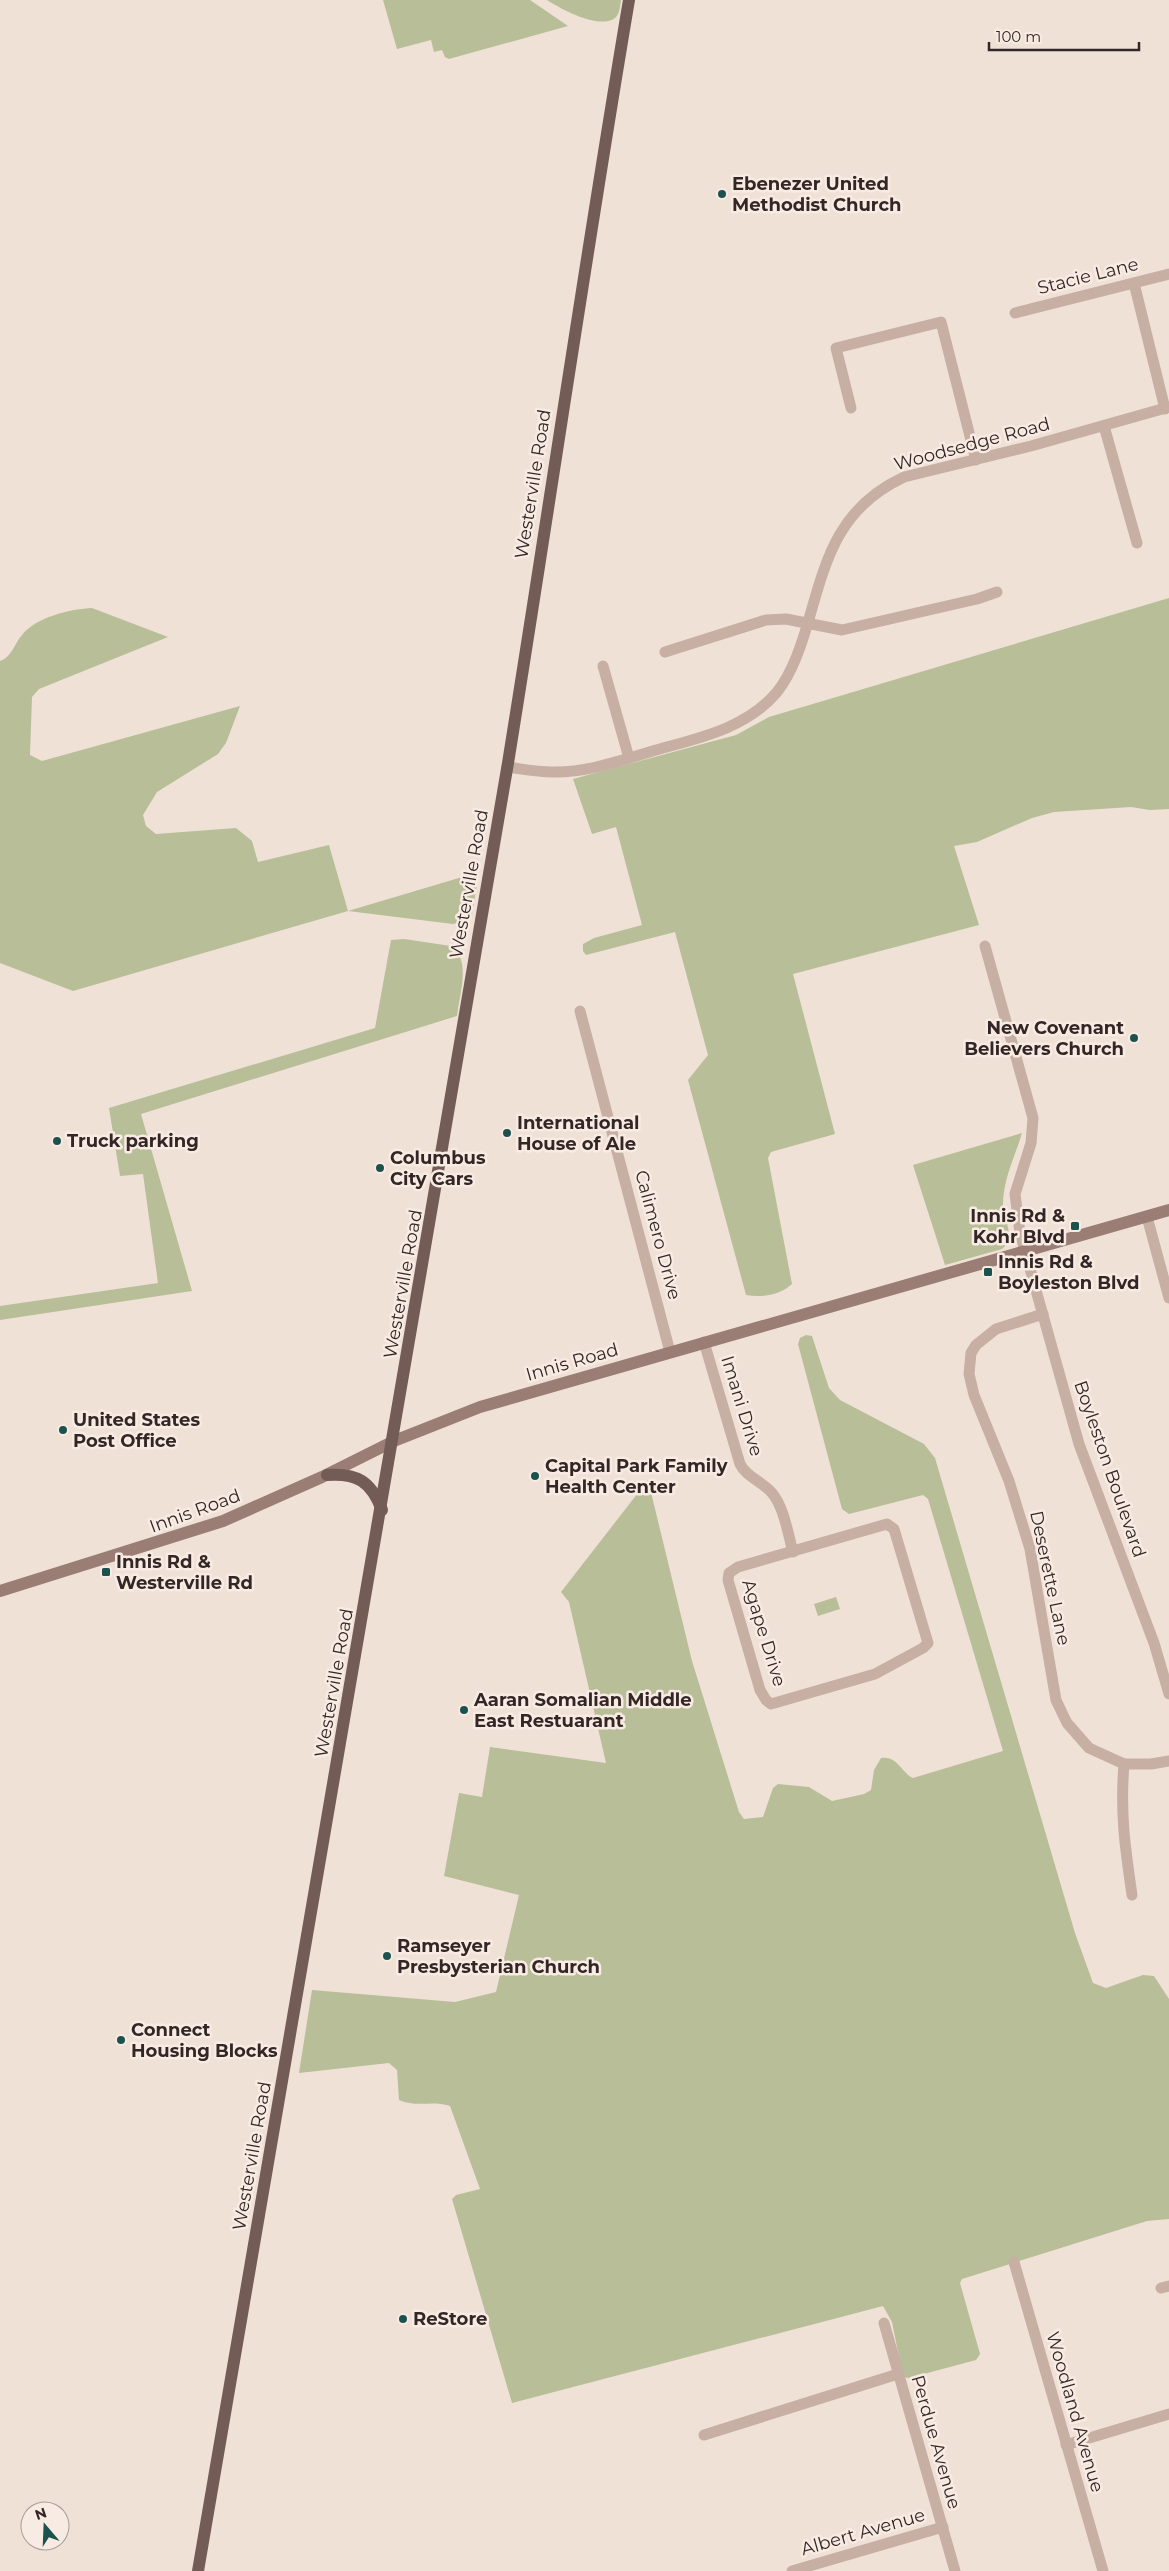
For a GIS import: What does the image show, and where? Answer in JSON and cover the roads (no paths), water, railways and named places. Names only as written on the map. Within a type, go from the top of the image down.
[{"type":"main road","name":"Westerville Road","points":[[198,2571],[394,1441],[507,767],[585,264],[629,0]]},
{"type":"main road","name":"Innis Road","points":[[0,1591],[224,1522],[327,1475],[394,1441],[480,1407],[1169,1210]]},
{"type":"main road","points":[[327,1475],[344,1474],[370,1486],[382,1510]]},
{"type":"street","name":"Stacie Lane","points":[[1015,313],[1169,274]]},
{"type":"street","points":[[1134,283],[1167,408]]},
{"type":"street","points":[[851,408],[836,348],[941,322],[976,460]]},
{"type":"street","name":"Woodsedge Road","points":[[507,767],[553,772],[598,766],[710,735],[730,727],[755,711],[777,692],[792,666],[808,625],[822,573],[842,528],[853,513],[887,486],[904,477],[976,460],[1167,408]]},
{"type":"street","points":[[1104,426],[1137,543]]},
{"type":"street","points":[[665,652],[766,620],[786,619],[808,625],[842,630],[997,592]]},
{"type":"street","points":[[603,666],[629,758]]},
{"type":"street","name":"Boyleston Boulevard","points":[[985,946],[1033,1118],[1031,1143],[1015,1194],[1020,1233],[1027,1252],[1079,1444],[1154,1643],[1169,1694]]},
{"type":"street","name":"Calimero Drive","points":[[580,1011],[670,1352]]},
{"type":"street","points":[[1147,1217],[1169,1298]]},
{"type":"street","name":"Deserette Lane","points":[[1043,1314],[996,1329],[976,1344],[971,1353],[969,1374],[974,1395],[1010,1481],[1030,1549],[1056,1700],[1067,1723],[1090,1748],[1124,1764],[1151,1764],[1169,1761]]},
{"type":"street","name":"Imani Drive","points":[[704,1342],[740,1464],[746,1474],[770,1491],[776,1498],[793,1552]]},
{"type":"street","name":"Agape Drive","points":[[886,1524],[894,1529],[928,1642],[875,1674],[777,1704],[771,1704],[760,1690],[728,1580],[729,1573],[738,1567],[793,1552],[886,1524]]},
{"type":"street","points":[[1124,1764],[1121,1801],[1122,1825],[1132,1895]]},
{"type":"street","name":"Woodland Avenue","points":[[1014,2262],[1102,2571]]},
{"type":"street","name":"Perdue Avenue","points":[[884,2323],[955,2571]]},
{"type":"street","points":[[704,2436],[898,2374]]},
{"type":"street","points":[[1066,2445],[1169,2414]]},
{"type":"street","name":"Albert Avenue","points":[[792,2571],[943,2528]]},
{"type":"place","name":"Ebenezer United Methodist Church","points":[[722,194]]},
{"type":"place","name":"New Covenant Believers Church","points":[[1134,1038]]},
{"type":"place","name":"International House of Ale","points":[[507,1133]]},
{"type":"place","name":"Truck parking","points":[[57,1141]]},
{"type":"place","name":"Columbus City Cars","points":[[380,1168]]},
{"type":"place","name":"Innis Rd & Kohr Blvd","points":[[1075,1226]]},
{"type":"place","name":"Innis Rd & Boyleston Blvd","points":[[988,1272]]},
{"type":"place","name":"United States Post Office","points":[[63,1430]]},
{"type":"place","name":"Capital Park Family Health Center","points":[[535,1476]]},
{"type":"place","name":"Innis Rd & Westerville Rd","points":[[106,1572]]},
{"type":"place","name":"Aaran Somalian Middle East Restuarant","points":[[464,1710]]},
{"type":"place","name":"Ramseyer Presbysterian Church","points":[[387,1956]]},
{"type":"place","name":"Connect Housing Blocks","points":[[121,2040]]},
{"type":"place","name":"ReStore","points":[[403,2319]]}]
